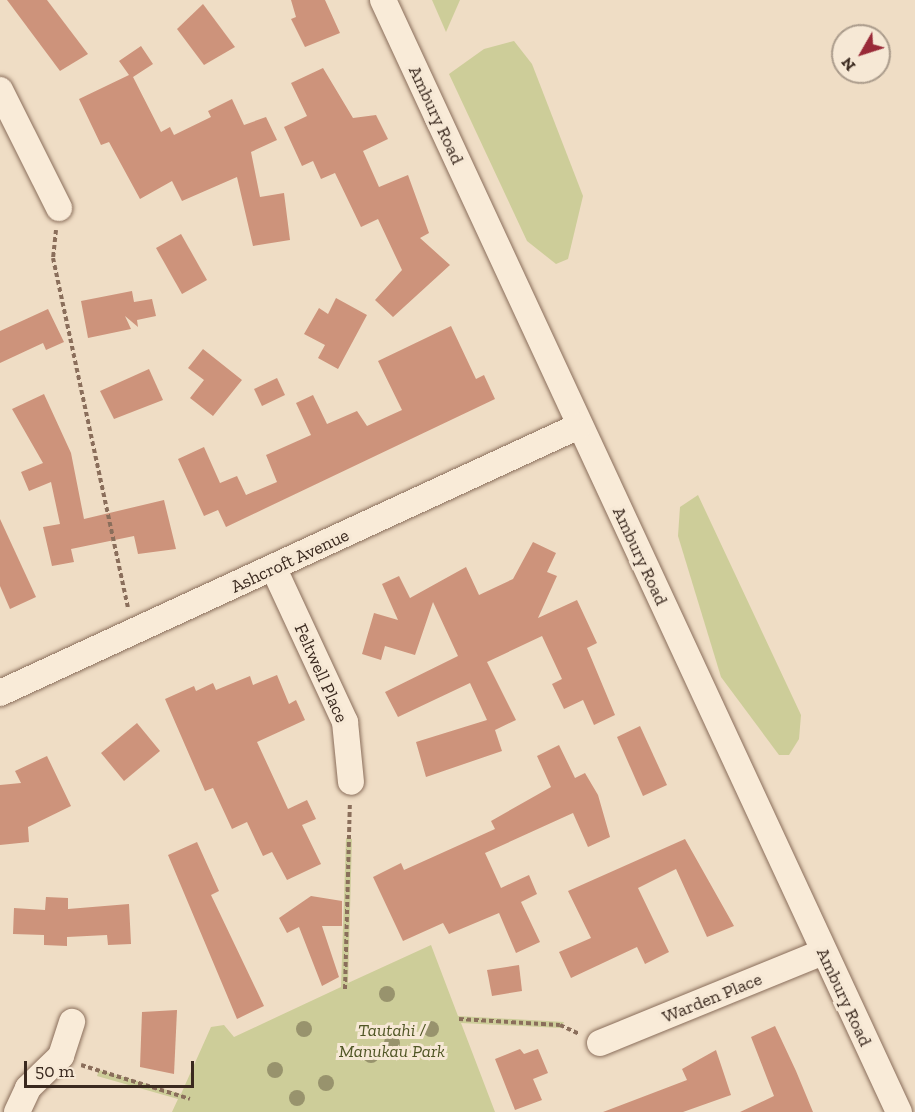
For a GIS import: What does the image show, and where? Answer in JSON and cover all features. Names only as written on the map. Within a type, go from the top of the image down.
[{"type":"street","name":"Ambury Road","points":[[383,0],[898,1112]]},
{"type":"street","points":[[0,90],[59,208]]},
{"type":"street","name":"Ashcroft Avenue","points":[[0,693],[274,569],[579,426]]},
{"type":"street","name":"Feltwell Place","points":[[274,569],[345,722],[351,782]]},
{"type":"street","name":"Warden Place","points":[[600,1043],[823,952]]},
{"type":"street","points":[[17,1112],[28,1088],[61,1056],[72,1022]]},
{"type":"path","points":[[59,208],[53,258],[134,632]]},
{"type":"path","points":[[345,989],[351,782]]},
{"type":"path","points":[[459,1019],[560,1025],[600,1043]]},
{"type":"path","points":[[61,1056],[190,1100]]},
{"type":"green space","points":[[432,0],[460,0],[446,32]]},
{"type":"green space","points":[[514,41],[532,64],[583,196],[568,259],[556,264],[527,241],[449,74],[484,49]]},
{"type":"green space","points":[[698,495],[801,715],[799,739],[789,755],[779,755],[721,677],[678,536],[680,507]]},
{"type":"green space","name":"Tautahi / Manukau Park","points":[[346,838],[352,839],[348,983],[431,945],[458,1016],[564,1022],[561,1028],[461,1023],[495,1112],[172,1112],[178,1099],[97,1076],[99,1070],[181,1094],[211,1027],[224,1025],[234,1037],[341,987]]},
{"type":"building","points":[[7,0],[47,0],[88,54],[60,71]]},
{"type":"building","points":[[291,0],[325,0],[340,33],[305,47],[291,19],[296,17]]},
{"type":"building","points":[[203,4],[235,47],[204,65],[177,29]]},
{"type":"building","points":[[141,46],[153,64],[133,77],[161,132],[170,127],[174,135],[211,117],[208,111],[232,99],[244,125],[266,117],[277,140],[251,152],[260,197],[284,193],[290,240],[253,246],[237,177],[182,201],[172,181],[140,199],[109,142],[101,145],[79,99],[129,75],[119,61]]},
{"type":"building","points":[[323,68],[353,118],[376,115],[388,139],[363,151],[379,187],[408,175],[429,233],[420,238],[450,265],[393,317],[375,300],[402,270],[378,219],[361,227],[335,173],[321,179],[313,161],[302,166],[284,127],[307,116],[291,83]]},
{"type":"building","points":[[181,234],[207,280],[182,294],[156,248]]},
{"type":"building","points":[[132,291],[134,302],[152,299],[156,316],[137,320],[138,327],[125,316],[131,329],[88,338],[81,301]]},
{"type":"building","points":[[336,298],[367,315],[338,369],[318,358],[325,345],[304,334],[319,308],[328,314]]},
{"type":"building","points":[[48,309],[64,342],[46,350],[43,343],[0,363],[0,331]]},
{"type":"building","points":[[451,326],[476,379],[484,375],[495,399],[226,527],[218,510],[204,516],[178,459],[204,447],[220,483],[237,476],[246,495],[277,482],[266,455],[311,435],[296,403],[313,395],[327,424],[357,411],[367,426],[402,410],[378,361]]},
{"type":"building","points":[[203,349],[242,380],[213,416],[190,398],[204,380],[188,368]]},
{"type":"building","points":[[149,369],[163,400],[114,419],[100,391]]},
{"type":"building","points":[[277,378],[285,395],[262,406],[254,389]]},
{"type":"building","points":[[44,394],[71,453],[84,519],[164,500],[176,549],[138,554],[134,536],[71,549],[74,562],[52,566],[43,527],[60,524],[51,482],[29,491],[21,472],[43,463],[12,409]]},
{"type":"building","points":[[0,519],[36,597],[10,609],[0,586]]},
{"type":"building","points":[[533,542],[556,553],[547,572],[557,576],[538,618],[577,600],[597,643],[587,648],[615,715],[594,725],[583,700],[564,709],[552,684],[562,679],[542,636],[487,662],[516,720],[495,730],[502,751],[426,777],[416,742],[487,720],[470,683],[398,717],[385,692],[458,656],[433,602],[415,655],[385,646],[381,660],[362,654],[374,613],[398,620],[382,584],[399,576],[410,598],[466,567],[479,595],[513,579]]},
{"type":"building","points":[[277,675],[289,704],[296,700],[305,720],[257,742],[288,809],[307,800],[316,819],[302,825],[321,864],[287,880],[272,852],[263,856],[247,822],[232,829],[213,788],[205,791],[165,699],[194,686],[196,691],[213,683],[216,690],[250,676],[253,685]]},
{"type":"building","points":[[137,723],[160,751],[124,781],[101,753]]},
{"type":"building","points":[[640,726],[667,785],[643,796],[617,737]]},
{"type":"building","points":[[559,745],[575,778],[585,773],[598,795],[610,837],[588,847],[573,813],[485,853],[501,888],[529,875],[537,894],[521,902],[540,942],[516,953],[499,913],[449,934],[443,923],[403,941],[373,877],[401,863],[404,870],[495,829],[491,821],[551,787],[537,756]]},
{"type":"building","points":[[47,756],[71,806],[28,827],[29,842],[0,845],[0,785],[21,783],[15,771]]},
{"type":"building","points":[[685,839],[734,926],[707,937],[676,869],[638,888],[669,952],[645,964],[637,947],[571,978],[559,952],[591,938],[568,891]]},
{"type":"building","points":[[197,842],[219,891],[211,895],[264,1006],[237,1019],[168,855]]},
{"type":"building","points":[[311,896],[342,901],[342,926],[322,926],[339,977],[322,986],[299,927],[287,933],[279,918]]},
{"type":"building","points":[[46,897],[68,898],[68,909],[129,904],[131,944],[108,945],[107,935],[67,937],[67,946],[44,945],[44,935],[13,934],[14,908],[45,910]]},
{"type":"building","points":[[519,965],[522,991],[492,996],[487,970]]},
{"type":"building","points":[[177,1010],[174,1074],[140,1067],[142,1012]]},
{"type":"building","points":[[775,1026],[813,1112],[740,1112],[774,1096],[751,1037]]},
{"type":"building","points":[[520,1049],[524,1054],[538,1049],[548,1073],[533,1079],[542,1100],[515,1110],[495,1059]]},
{"type":"building","points":[[716,1050],[731,1095],[683,1112],[603,1112],[687,1080],[682,1069]]}]
